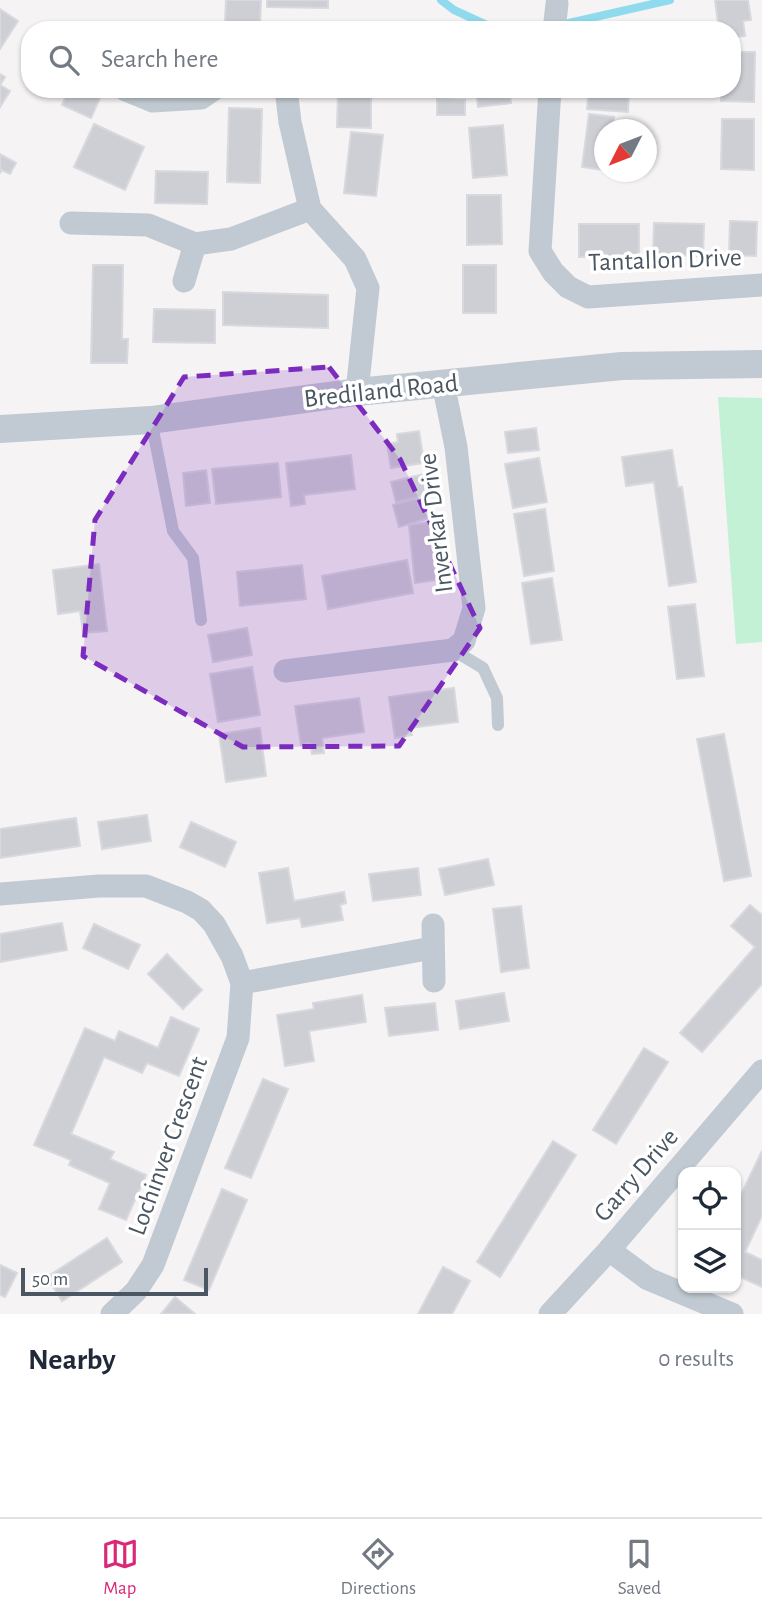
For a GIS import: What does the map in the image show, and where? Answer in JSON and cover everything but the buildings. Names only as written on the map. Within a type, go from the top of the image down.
[{"type":"street","points":[[146,98],[153,101],[201,98]]},
{"type":"street","points":[[287,98],[310,209],[355,259],[368,288],[356,391]]},
{"type":"street","name":"Tantallon Drive","points":[[549,98],[540,251],[553,272],[568,287],[588,296],[762,285]]},
{"type":"street","points":[[71,223],[148,225],[195,244],[231,239],[310,209]]},
{"type":"street","points":[[184,281],[195,244]]},
{"type":"street","name":"Brediland Road","points":[[0,429],[151,420],[356,391],[622,366],[762,364]]},
{"type":"street","name":"Inverkar Drive","points":[[443,383],[456,447],[474,608],[464,641],[453,650]]},
{"type":"street","points":[[285,671],[453,650]]},
{"type":"street","name":"Lochinver Crescent","points":[[0,894],[99,886],[146,887],[187,902],[201,910],[214,924],[232,956],[242,983],[238,1038],[153,1265],[136,1291],[112,1314]]},
{"type":"street","points":[[433,925],[434,981]]},
{"type":"street","points":[[242,983],[432,948]]},
{"type":"street","name":"Garry Drive","points":[[550,1314],[609,1250],[762,1071]]},
{"type":"street","points":[[609,1250],[648,1279],[732,1314]]},
{"type":"lane","points":[[151,420],[173,531],[193,558],[201,620]]},
{"type":"lane","points":[[453,650],[482,668],[497,698],[498,725]]},
{"type":"highlighted area","points":[[329,367],[400,459],[480,628],[399,746],[243,747],[83,656],[95,520],[184,377]]},
{"type":"green space","points":[[718,397],[762,398],[762,642],[736,644]]},
{"type":"waterway","points":[[441,0],[454,10],[478,21]]},
{"type":"waterway","points":[[578,21],[670,0]]}]
